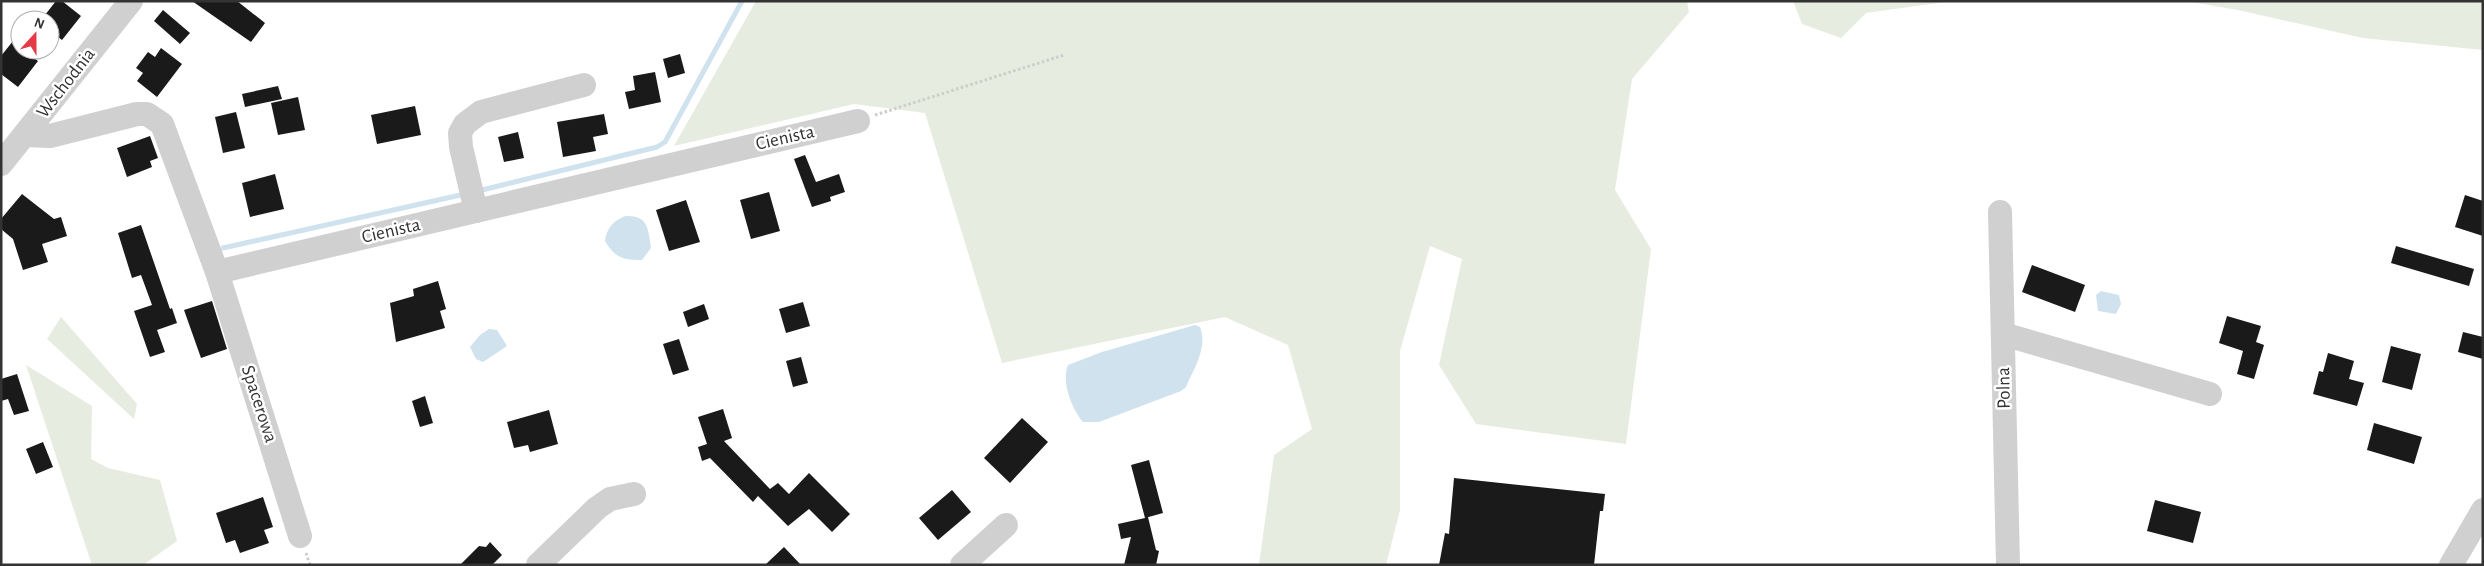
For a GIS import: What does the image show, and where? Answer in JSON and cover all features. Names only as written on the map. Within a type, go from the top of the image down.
[{"type":"street","name":"Wschodnia","points":[[1,164],[131,1]]},
{"type":"street","points":[[476,211],[461,148],[460,133],[465,124],[481,112],[584,85]]},
{"type":"street","points":[[25,135],[50,136],[137,114],[156,118],[167,133],[217,272]]},
{"type":"street","name":"Cienista","points":[[217,272],[858,121]]},
{"type":"street","name":"Polna","points":[[2000,212],[2008,565]]},
{"type":"street","name":"Spacerowa","points":[[217,272],[300,536]]},
{"type":"street","points":[[2003,334],[2210,394]]},
{"type":"street","points":[[538,565],[597,508],[610,499],[634,494]]},
{"type":"street","points":[[2451,565],[2483,510]]},
{"type":"street","points":[[962,565],[1006,524]]},
{"type":"path","points":[[858,121],[1064,55]]},
{"type":"shaded area","points":[[756,1],[1687,1],[1689,12],[1632,79],[1615,190],[1651,249],[1626,444],[1476,424],[1439,365],[1462,259],[1430,246],[1400,351],[1400,510],[1386,565],[1259,565],[1274,455],[1312,429],[1288,345],[1225,317],[1002,363],[925,113],[854,104],[674,146]]},
{"type":"shaded area","points":[[1793,1],[1951,1],[1866,13],[1841,38],[1802,24]]},
{"type":"shaded area","points":[[2185,1],[2483,1],[2483,50],[2363,38],[2238,10]]},
{"type":"shaded area","points":[[61,317],[137,404],[134,419],[47,339]]},
{"type":"shaded area","points":[[26,365],[92,406],[91,459],[108,468],[160,480],[177,541],[143,565],[92,565]]},
{"type":"water","points":[[625,216],[633,216],[643,220],[648,229],[651,248],[642,260],[620,257],[612,251],[605,241],[611,226]]},
{"type":"water","points":[[2101,291],[2119,295],[2121,304],[2116,314],[2098,311],[2096,295]]},
{"type":"water","points":[[1195,325],[1200,327],[1202,335],[1201,350],[1186,387],[1181,391],[1099,422],[1083,422],[1075,410],[1069,395],[1066,379],[1068,365],[1102,352]]},
{"type":"water","points":[[489,329],[497,330],[507,346],[483,362],[476,359],[470,347],[480,335]]},
{"type":"building","points":[[56,1],[62,1],[81,16],[62,40],[60,38],[60,10],[49,10]]},
{"type":"building","points":[[192,1],[237,1],[265,23],[251,42]]},
{"type":"building","points":[[163,10],[190,33],[180,44],[154,21]]},
{"type":"building","points":[[10,45],[10,60],[38,61],[18,87],[1,74],[1,56]]},
{"type":"building","points":[[161,48],[182,64],[157,97],[137,81],[143,73],[136,68],[148,52],[155,57]]},
{"type":"building","points":[[680,54],[685,73],[668,78],[663,59]]},
{"type":"building","points":[[655,72],[661,102],[629,109],[625,92],[635,90],[633,76]]},
{"type":"building","points":[[278,86],[282,99],[245,107],[242,94]]},
{"type":"building","points":[[298,97],[305,130],[278,135],[271,103]]},
{"type":"building","points":[[415,106],[421,135],[377,144],[371,115]]},
{"type":"building","points":[[236,112],[245,148],[223,153],[215,117]]},
{"type":"building","points":[[604,114],[608,134],[593,137],[596,151],[563,157],[557,122]]},
{"type":"building","points":[[518,132],[524,158],[504,162],[498,137]]},
{"type":"building","points":[[150,136],[158,158],[150,161],[152,167],[127,177],[117,148]]},
{"type":"building","points":[[805,155],[816,182],[839,174],[845,192],[830,197],[831,201],[812,207],[794,159]]},
{"type":"building","points":[[275,174],[284,209],[250,217],[242,183]]},
{"type":"building","points":[[769,192],[780,231],[751,239],[740,200]]},
{"type":"building","points":[[22,194],[54,219],[61,217],[67,236],[42,244],[48,262],[23,270],[13,239],[1,229],[1,219]]},
{"type":"building","points":[[2465,195],[2483,201],[2483,236],[2455,227]]},
{"type":"building","points":[[686,200],[700,242],[669,251],[656,210]]},
{"type":"building","points":[[141,225],[170,309],[172,308],[177,323],[157,330],[165,352],[150,357],[134,311],[152,305],[141,275],[132,278],[118,233]]},
{"type":"building","points":[[2396,246],[2474,269],[2469,286],[2391,263]]},
{"type":"building","points":[[2032,265],[2085,285],[2075,312],[2022,292]]},
{"type":"building","points":[[438,281],[446,309],[440,311],[445,328],[396,342],[390,303],[414,296],[413,289]]},
{"type":"building","points":[[212,301],[227,349],[201,358],[184,310]]},
{"type":"building","points":[[803,302],[810,326],[786,333],[779,309]]},
{"type":"building","points":[[704,304],[709,319],[688,327],[683,312]]},
{"type":"building","points":[[2227,316],[2261,326],[2256,342],[2264,345],[2254,379],[2237,374],[2243,351],[2219,343]]},
{"type":"building","points":[[2463,332],[2483,337],[2483,359],[2458,352]]},
{"type":"building","points":[[679,339],[689,370],[673,375],[663,344]]},
{"type":"building","points":[[2391,346],[2421,354],[2412,390],[2382,382]]},
{"type":"building","points":[[2328,353],[2354,361],[2349,379],[2364,383],[2357,406],[2313,394],[2319,371],[2323,372]]},
{"type":"building","points":[[801,357],[808,383],[793,387],[786,361]]},
{"type":"building","points":[[17,374],[29,411],[14,415],[8,399],[1,401],[1,379]]},
{"type":"building","points":[[425,396],[433,423],[420,427],[412,401]]},
{"type":"building","points":[[723,409],[732,438],[724,441],[770,489],[778,483],[789,494],[809,473],[850,514],[832,532],[809,509],[788,526],[758,496],[753,502],[710,458],[702,461],[698,447],[707,444],[698,417]]},
{"type":"building","points":[[549,410],[558,444],[530,452],[528,445],[514,448],[507,422]]},
{"type":"building","points":[[1022,418],[1048,442],[1010,483],[984,458]]},
{"type":"building","points":[[2374,423],[2422,437],[2414,464],[2367,450]]},
{"type":"building","points":[[43,442],[53,467],[36,474],[26,449]]},
{"type":"building","points":[[1149,460],[1163,513],[1148,517],[1156,550],[1159,551],[1156,565],[1124,565],[1131,537],[1121,539],[1118,524],[1145,518],[1131,465]]},
{"type":"building","points":[[1454,478],[1605,494],[1603,511],[1600,511],[1594,565],[1439,565],[1445,533],[1449,534]]},
{"type":"building","points":[[952,490],[971,512],[938,540],[919,518]]},
{"type":"building","points":[[263,497],[273,527],[264,530],[269,543],[240,553],[235,540],[226,543],[216,513]]},
{"type":"building","points":[[2155,500],[2201,512],[2193,543],[2147,531]]},
{"type":"building","points":[[490,542],[502,555],[492,565],[460,565],[479,546],[486,547]]},
{"type":"building","points":[[784,547],[801,565],[765,565]]},
{"type":"waterway","points":[[478,191],[657,147],[665,142],[742,1]]},
{"type":"waterway","points":[[223,248],[465,194]]}]
